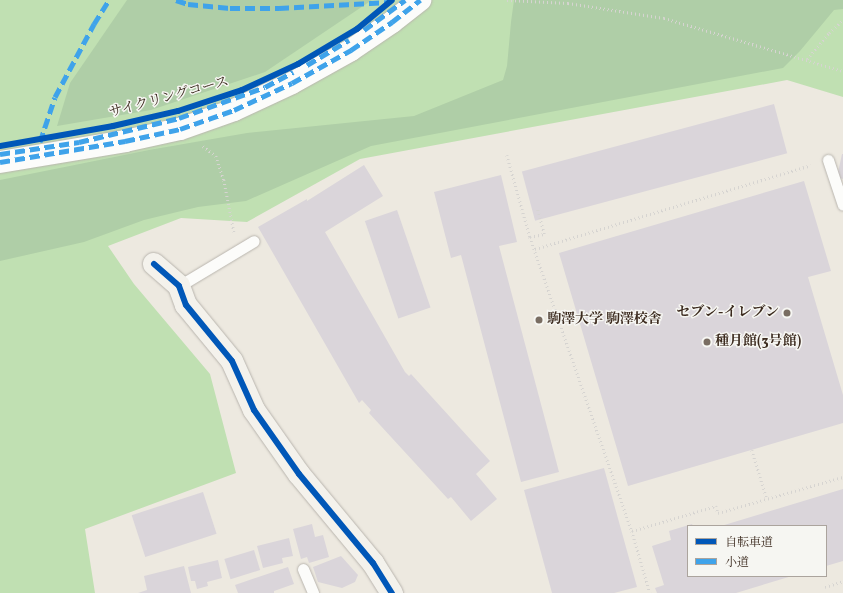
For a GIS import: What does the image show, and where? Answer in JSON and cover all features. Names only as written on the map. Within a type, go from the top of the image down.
[{"type":"street","points":[[0,162],[125,142],[180,129],[234,110],[292,83],[351,50],[392,22],[420,0]]},
{"type":"street","points":[[154,264],[180,286],[186,305],[232,361],[254,410],[299,474],[373,563],[392,593]]},
{"type":"lane","points":[[828,160],[843,205]]},
{"type":"lane","points":[[180,286],[254,241]]},
{"type":"lane","points":[[303,569],[313,593]]},
{"type":"path","points":[[507,0],[568,3],[664,18],[843,71]]},
{"type":"path","points":[[807,60],[829,33],[843,20]]},
{"type":"path","points":[[507,155],[530,237],[632,530],[650,593]]},
{"type":"path","points":[[535,249],[828,160]]},
{"type":"path","points":[[224,180],[238,251]]},
{"type":"path","points":[[530,237],[544,234],[537,208]]},
{"type":"path","points":[[752,450],[766,499]]},
{"type":"path","points":[[632,530],[716,506],[718,513],[843,476]]},
{"type":"path","points":[[824,587],[843,581]]},
{"type":"green space","points":[[0,0],[843,0],[843,97],[787,80],[360,159],[247,222],[181,218],[108,246],[134,284],[210,374],[236,473],[85,529],[95,593],[0,593]]},
{"type":"green space","points":[[127,0],[372,0],[265,72],[151,110],[57,126],[70,83]]},
{"type":"green space","points":[[514,0],[843,0],[843,9],[834,10],[800,51],[783,68],[371,146],[246,201],[198,207],[144,220],[84,242],[0,261],[0,180],[149,150],[247,133],[414,116],[503,80],[507,66]]},
{"type":"building","points":[[774,104],[787,153],[535,221],[522,172]]},
{"type":"building","points":[[843,154],[843,179],[837,177]]},
{"type":"building","points":[[364,165],[383,196],[325,232],[405,372],[409,376],[411,374],[490,461],[476,474],[497,499],[471,521],[451,497],[448,499],[369,413],[371,410],[362,400],[359,403],[258,227],[307,199],[307,201]]},
{"type":"building","points":[[501,175],[517,242],[499,246],[559,472],[521,482],[461,255],[451,258],[434,192]]},
{"type":"building","name":"種月館(3号館)","points":[[804,181],[831,271],[808,277],[843,395],[843,423],[628,486],[559,253]]},
{"type":"building","points":[[397,210],[431,307],[398,318],[365,221]]},
{"type":"building","points":[[604,468],[637,587],[614,593],[552,593],[524,490]]},
{"type":"building","points":[[843,489],[843,561],[827,566],[827,525],[724,525]]},
{"type":"building","points":[[203,492],[217,534],[145,557],[132,515]]},
{"type":"building","points":[[312,524],[315,537],[323,535],[329,557],[309,563],[307,557],[301,559],[293,529]]},
{"type":"building","points":[[687,526],[687,577],[789,577],[736,593],[657,593],[655,588],[664,585],[652,546],[671,540],[669,531]]},
{"type":"building","points":[[289,538],[293,556],[282,558],[283,563],[263,568],[257,546]]},
{"type":"building","points":[[254,550],[260,570],[230,579],[224,559]]},
{"type":"building","points":[[341,556],[358,575],[355,582],[342,588],[318,582],[313,567]]},
{"type":"building","points":[[218,560],[222,578],[207,582],[208,586],[197,589],[195,581],[191,581],[188,567]]},
{"type":"building","points":[[184,566],[191,593],[138,593],[147,590],[144,576]]},
{"type":"building","points":[[288,567],[294,584],[274,591],[274,593],[238,593],[235,585]]},
{"type":"marked path","points":[[40,142],[55,97],[94,24],[109,0]]},
{"type":"marked path","points":[[176,0],[188,4],[230,8],[279,8],[389,2]]},
{"type":"marked path","points":[[364,30],[405,0]]},
{"type":"marked path","points":[[0,162],[125,141],[180,129],[234,110],[292,83],[351,50],[392,22],[420,0]]},
{"type":"marked path","points":[[307,65],[349,40]]},
{"type":"marked path","points":[[0,154],[79,142],[179,118],[265,87],[293,72]]},
{"type":"cycle path","name":"サイクリングコース","points":[[0,146],[113,126],[178,111],[242,90],[298,64],[357,29],[392,0]]},
{"type":"cycle path","points":[[154,264],[179,286],[186,305],[232,361],[254,410],[299,474],[373,563],[392,593]]},
{"type":"place","name":"セブン-イレブン","points":[[787,313]]},
{"type":"place","name":"駒澤大学 駒澤校舎","points":[[539,320]]},
{"type":"place","name":"種月館(3号館)","points":[[707,342]]}]
